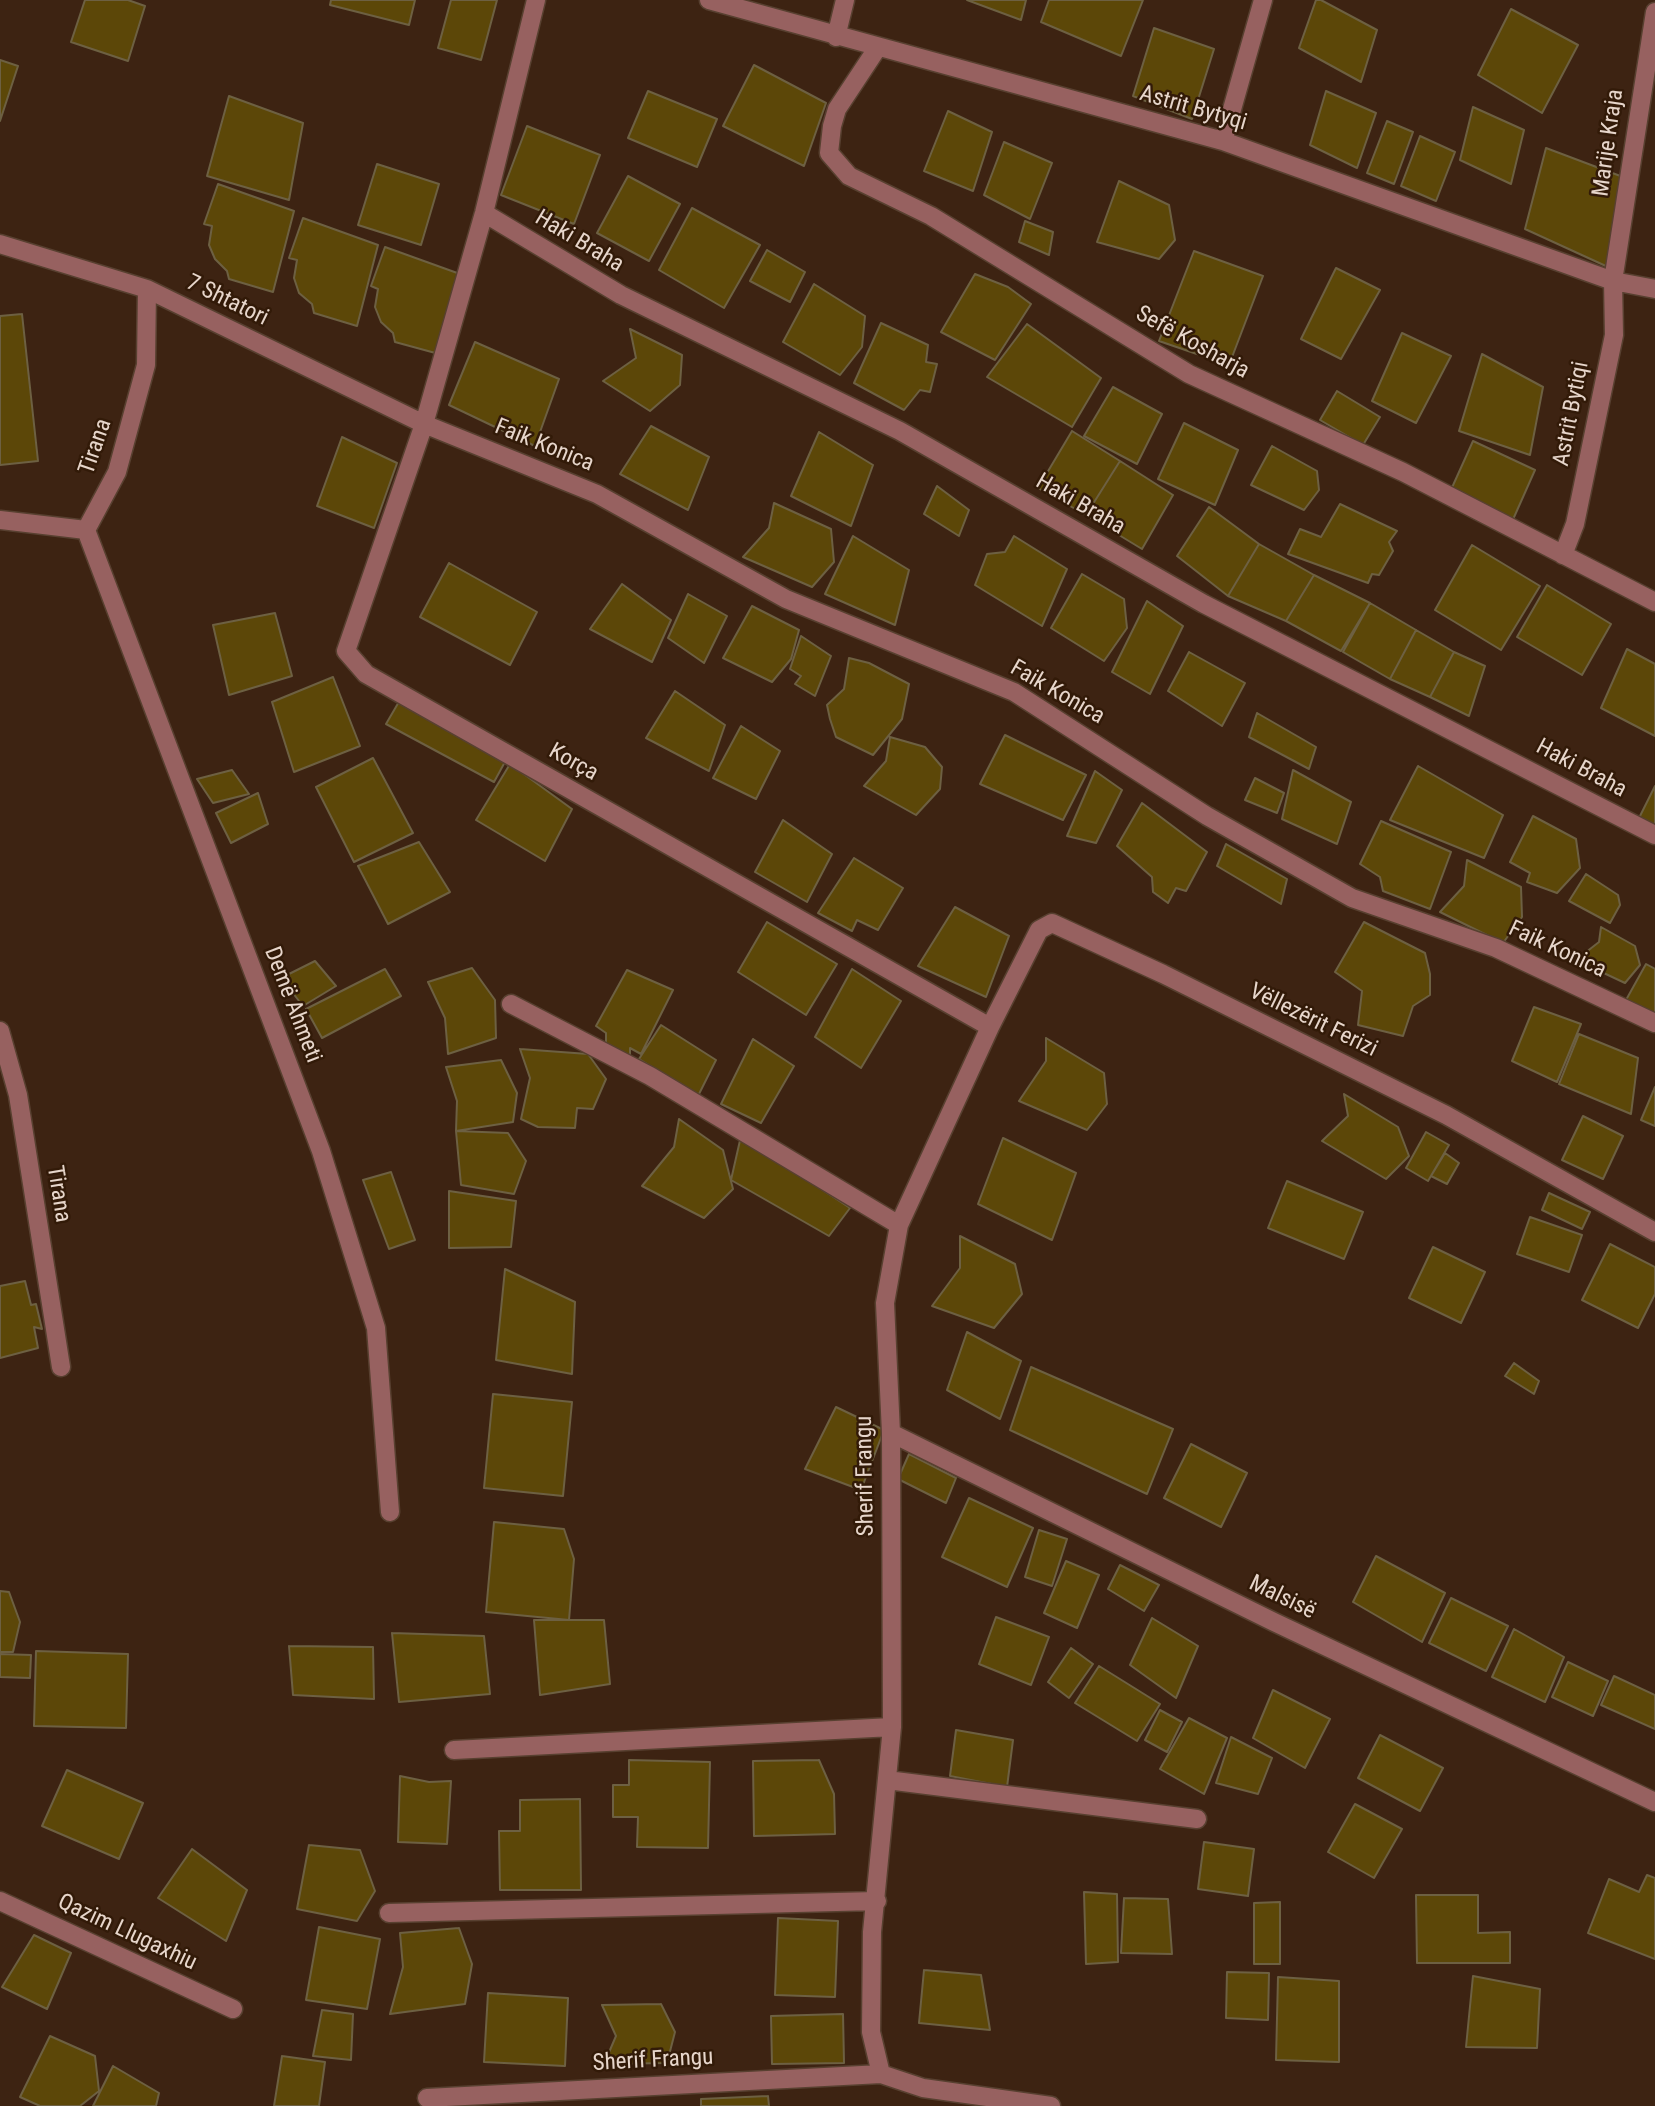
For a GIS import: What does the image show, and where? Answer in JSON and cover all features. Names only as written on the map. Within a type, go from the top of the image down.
[{"type":"street","points":[[424,424],[484,213],[536,0]]},
{"type":"street","name":"Astrit Bytyqi","points":[[709,0],[1223,141],[1614,281],[1655,289]]},
{"type":"street","points":[[836,37],[845,0]]},
{"type":"street","points":[[1223,141],[1263,0]]},
{"type":"street","name":"Marije Kraja","points":[[1614,281],[1655,12]]},
{"type":"street","name":"Sefë Kosharja","points":[[878,47],[837,109],[832,126],[829,153],[849,176],[931,216],[1189,374],[1403,472],[1655,602]]},
{"type":"street","name":"Haki Braha","points":[[484,213],[621,295],[900,431],[1204,604],[1655,835]]},
{"type":"street","name":"7 Shtatori","points":[[0,244],[146,289],[424,424]]},
{"type":"street","name":"Astrit Bytiqi","points":[[1563,555],[1575,524],[1614,335],[1614,281]]},
{"type":"street","name":"Tirana","points":[[86,530],[117,472],[146,365],[146,289]]},
{"type":"street","name":"Faik Konica","points":[[424,424],[597,495],[786,599],[1014,692],[1208,816],[1352,898],[1496,948],[1655,1023]]},
{"type":"street","name":"Korça","points":[[424,424],[346,651],[366,674],[990,1027]]},
{"type":"street","points":[[0,520],[86,530]]},
{"type":"street","name":"Demë Ahmeti","points":[[86,530],[321,1151],[372,1315],[376,1328],[390,1512]]},
{"type":"street","name":"Vëllezërit Ferizi","points":[[990,1027],[1039,930],[1052,923],[1163,974],[1446,1115],[1655,1232]]},
{"type":"street","points":[[510,1004],[650,1076],[899,1225]]},
{"type":"street","name":"Sherif Frangu","points":[[881,2074],[871,2032],[872,1932],[892,1727],[891,1433],[885,1303],[899,1225],[990,1027]]},
{"type":"street","name":"Tirana","points":[[0,1031],[18,1095],[61,1367]]},
{"type":"street","name":"Malsisë","points":[[891,1433],[1274,1622],[1655,1802]]},
{"type":"street","points":[[454,1750],[892,1727]]},
{"type":"street","points":[[887,1780],[1197,1819]]},
{"type":"street","points":[[389,1913],[877,1900]]},
{"type":"street","name":"Qazim Llugaxhiu","points":[[0,1901],[233,2009]]},
{"type":"street","name":"Sherif Frangu","points":[[427,2098],[881,2074],[923,2088],[1051,2106]]},
{"type":"building","points":[[85,0],[128,0],[145,6],[128,61],[71,42]]},
{"type":"building","points":[[331,0],[415,0],[409,25],[330,5]]},
{"type":"building","points":[[451,0],[497,0],[481,60],[438,48]]},
{"type":"building","points":[[967,0],[1026,0],[1021,20]]},
{"type":"building","points":[[1049,0],[1143,0],[1121,56],[1041,22]]},
{"type":"building","points":[[1316,0],[1321,0],[1377,30],[1361,82],[1299,48]]},
{"type":"building","points":[[1511,9],[1578,45],[1542,113],[1478,75]]},
{"type":"building","points":[[1154,28],[1214,49],[1192,119],[1133,96]]},
{"type":"building","points":[[0,60],[18,66],[0,121]]},
{"type":"building","points":[[754,65],[826,103],[804,166],[723,126]]},
{"type":"building","points":[[648,91],[717,119],[697,167],[628,138]]},
{"type":"building","points":[[1326,91],[1376,113],[1357,168],[1310,145]]},
{"type":"building","points":[[229,96],[303,123],[289,200],[207,176]]},
{"type":"building","points":[[1473,107],[1524,130],[1511,184],[1460,160]]},
{"type":"building","points":[[948,111],[992,132],[973,191],[924,171]]},
{"type":"building","points":[[1387,121],[1413,132],[1394,184],[1367,173]]},
{"type":"building","points":[[527,126],[600,155],[574,224],[501,195]]},
{"type":"building","points":[[1420,136],[1455,152],[1436,201],[1401,186]]},
{"type":"building","points":[[1004,142],[1052,163],[1030,219],[984,195]]},
{"type":"building","points":[[1546,148],[1623,177],[1608,267],[1525,229]]},
{"type":"building","points":[[377,164],[439,184],[421,245],[358,225]]},
{"type":"building","points":[[628,176],[680,204],[649,261],[597,233]]},
{"type":"building","points":[[1119,181],[1169,205],[1175,240],[1159,259],[1097,242]]},
{"type":"building","points":[[218,184],[294,211],[273,292],[229,279],[227,271],[215,259],[209,245],[212,226],[204,224]]},
{"type":"building","points":[[692,208],[760,245],[724,308],[659,270]]},
{"type":"building","points":[[303,218],[378,245],[357,326],[314,313],[312,304],[299,293],[294,278],[297,260],[289,258]]},
{"type":"building","points":[[1025,221],[1053,232],[1049,255],[1019,242]]},
{"type":"building","points":[[385,247],[460,274],[439,354],[395,342],[393,333],[381,322],[375,307],[378,289],[371,286]]},
{"type":"building","points":[[767,250],[805,272],[790,302],[750,281]]},
{"type":"building","points":[[1194,251],[1263,276],[1229,365],[1159,341]]},
{"type":"building","points":[[1336,268],[1380,290],[1341,359],[1301,339]]},
{"type":"building","points":[[975,274],[1008,287],[1031,304],[995,360],[941,332]]},
{"type":"building","points":[[814,284],[865,316],[862,347],[840,375],[783,342]]},
{"type":"building","points":[[22,314],[38,461],[0,465],[0,316]]},
{"type":"building","points":[[881,323],[928,345],[926,362],[937,364],[930,392],[920,390],[904,410],[854,383]]},
{"type":"building","points":[[1027,324],[1101,378],[1072,427],[987,377]]},
{"type":"building","points":[[630,329],[682,355],[680,385],[650,411],[603,381],[636,358]]},
{"type":"building","points":[[1402,333],[1451,356],[1416,423],[1372,401]]},
{"type":"building","points":[[475,342],[559,379],[535,446],[449,405]]},
{"type":"building","points":[[1482,354],[1543,387],[1530,455],[1459,431]]},
{"type":"building","points":[[1113,387],[1162,414],[1137,464],[1084,436]]},
{"type":"building","points":[[1337,391],[1380,417],[1363,445],[1320,420]]},
{"type":"building","points":[[1184,423],[1238,450],[1215,505],[1158,479]]},
{"type":"building","points":[[651,426],[709,457],[688,510],[620,474]]},
{"type":"building","points":[[1072,431],[1120,461],[1086,515],[1038,488]]},
{"type":"building","points":[[819,432],[873,465],[851,526],[791,496]]},
{"type":"building","points":[[342,437],[397,463],[374,528],[317,506]]},
{"type":"building","points":[[1473,441],[1535,470],[1511,524],[1450,492]]},
{"type":"building","points":[[1272,446],[1317,471],[1319,490],[1304,510],[1251,485]]},
{"type":"building","points":[[1120,461],[1173,495],[1142,549],[1086,515]]},
{"type":"building","points":[[937,486],[969,510],[959,536],[924,514]]},
{"type":"building","points":[[774,503],[831,529],[834,562],[812,587],[743,557],[769,528]]},
{"type":"building","points":[[1340,504],[1397,531],[1389,542],[1393,551],[1379,575],[1372,574],[1368,583],[1288,554],[1300,529],[1321,537]]},
{"type":"building","points":[[1209,507],[1259,544],[1228,596],[1177,556]]},
{"type":"building","points":[[853,536],[909,570],[895,625],[825,594]]},
{"type":"building","points":[[1014,536],[1067,569],[1042,626],[975,585],[987,554],[1005,552]]},
{"type":"building","points":[[1259,544],[1314,575],[1286,621],[1228,596]]},
{"type":"building","points":[[1472,545],[1540,586],[1501,650],[1435,610]]},
{"type":"building","points":[[449,563],[537,612],[510,665],[420,617]]},
{"type":"building","points":[[1082,574],[1124,599],[1127,628],[1104,661],[1051,628]]},
{"type":"building","points":[[1314,575],[1370,603],[1341,651],[1286,621]]},
{"type":"building","points":[[622,584],[671,620],[652,662],[590,629]]},
{"type":"building","points":[[1547,585],[1611,624],[1582,675],[1517,637]]},
{"type":"building","points":[[688,594],[727,616],[704,663],[668,638]]},
{"type":"building","points":[[1147,601],[1183,626],[1150,694],[1112,672]]},
{"type":"building","points":[[1370,603],[1416,630],[1390,679],[1343,652]]},
{"type":"building","points":[[752,606],[799,630],[791,659],[772,682],[723,658]]},
{"type":"building","points":[[275,613],[292,676],[229,695],[213,625]]},
{"type":"building","points":[[1416,630],[1454,652],[1430,697],[1390,679]]},
{"type":"building","points":[[801,636],[831,656],[815,696],[795,684],[801,676],[790,669]]},
{"type":"building","points":[[1627,649],[1655,664],[1655,736],[1601,708]]},
{"type":"building","points":[[1189,652],[1245,683],[1222,726],[1168,691]]},
{"type":"building","points":[[1454,652],[1485,666],[1469,716],[1430,697]]},
{"type":"building","points":[[849,658],[869,663],[909,684],[902,719],[873,755],[836,737],[830,719],[827,705],[844,689]]},
{"type":"building","points":[[333,677],[360,746],[294,772],[272,702]]},
{"type":"building","points":[[675,691],[725,725],[709,771],[646,738]]},
{"type":"building","points":[[400,700],[506,760],[494,782],[386,724]]},
{"type":"building","points":[[1257,713],[1316,747],[1309,769],[1249,737]]},
{"type":"building","points":[[741,726],[780,751],[756,799],[713,778]]},
{"type":"building","points":[[1005,735],[1086,775],[1063,820],[980,784]]},
{"type":"building","points":[[890,737],[925,747],[942,767],[940,789],[916,815],[864,786],[886,761]]},
{"type":"building","points":[[373,758],[413,833],[354,862],[316,787]]},
{"type":"building","points":[[510,764],[572,809],[545,861],[476,820]]},
{"type":"building","points":[[1418,766],[1503,815],[1484,858],[1390,820]]},
{"type":"building","points":[[232,770],[249,794],[213,803],[197,779]]},
{"type":"building","points":[[1293,770],[1351,802],[1337,844],[1282,819]]},
{"type":"building","points":[[1095,771],[1122,790],[1096,843],[1067,836]]},
{"type":"building","points":[[1255,778],[1284,793],[1277,813],[1245,800]]},
{"type":"building","points":[[1655,786],[1655,826],[1639,818]]},
{"type":"building","points":[[258,793],[268,824],[231,843],[216,813]]},
{"type":"building","points":[[1142,803],[1207,852],[1186,891],[1176,888],[1168,903],[1153,892],[1152,877],[1117,846]]},
{"type":"building","points":[[1533,816],[1576,839],[1580,868],[1557,893],[1527,882],[1530,873],[1510,862]]},
{"type":"building","points":[[783,820],[832,854],[807,902],[755,872]]},
{"type":"building","points":[[1381,821],[1451,852],[1430,909],[1383,891],[1380,877],[1360,864]]},
{"type":"building","points":[[419,842],[450,892],[388,924],[358,866]]},
{"type":"building","points":[[1226,844],[1287,879],[1281,904],[1217,866]]},
{"type":"building","points":[[854,858],[903,888],[878,930],[857,920],[852,931],[818,913]]},
{"type":"building","points":[[1467,860],[1521,887],[1522,917],[1503,943],[1440,912],[1464,886]]},
{"type":"building","points":[[1586,874],[1618,895],[1620,905],[1610,923],[1569,901]]},
{"type":"building","points":[[955,907],[1009,936],[986,997],[918,966]]},
{"type":"building","points":[[767,922],[837,964],[806,1015],[738,972]]},
{"type":"building","points":[[1364,922],[1425,953],[1430,974],[1430,995],[1413,1006],[1403,1036],[1358,1025],[1362,991],[1335,972]]},
{"type":"building","points":[[1601,927],[1635,946],[1640,965],[1625,983],[1576,960],[1599,942]]},
{"type":"building","points":[[315,961],[336,986],[303,1006],[281,978]]},
{"type":"building","points":[[1646,964],[1655,969],[1655,1016],[1626,1000]]},
{"type":"building","points":[[472,968],[495,1000],[496,1038],[448,1054],[445,1018],[428,982]]},
{"type":"building","points":[[385,969],[401,996],[322,1038],[306,1009]]},
{"type":"building","points":[[852,969],[901,1001],[861,1068],[815,1037]]},
{"type":"building","points":[[627,970],[673,990],[641,1054],[630,1048],[630,1059],[606,1046],[606,1033],[596,1026]]},
{"type":"building","points":[[1534,1007],[1581,1024],[1557,1082],[1512,1061]]},
{"type":"building","points":[[661,1025],[716,1060],[698,1096],[639,1059]]},
{"type":"building","points":[[1579,1034],[1638,1058],[1631,1114],[1559,1084]]},
{"type":"building","points":[[1046,1038],[1104,1073],[1107,1104],[1087,1130],[1019,1101],[1046,1061]]},
{"type":"building","points":[[753,1039],[794,1066],[761,1123],[721,1104]]},
{"type":"building","points":[[520,1049],[588,1054],[606,1079],[593,1109],[577,1108],[575,1128],[538,1127],[521,1119],[530,1078]]},
{"type":"building","points":[[501,1060],[517,1093],[513,1122],[456,1131],[457,1101],[446,1067]]},
{"type":"building","points":[[1655,1087],[1655,1126],[1641,1120]]},
{"type":"building","points":[[1344,1094],[1398,1127],[1409,1156],[1386,1179],[1322,1141],[1348,1116]]},
{"type":"building","points":[[1583,1116],[1623,1136],[1603,1179],[1562,1160]]},
{"type":"building","points":[[679,1119],[723,1150],[733,1189],[704,1218],[642,1186],[674,1147]]},
{"type":"building","points":[[456,1131],[508,1133],[526,1161],[514,1194],[461,1185]]},
{"type":"building","points":[[1426,1132],[1449,1145],[1428,1181],[1406,1168]]},
{"type":"building","points":[[741,1136],[850,1208],[829,1236],[731,1180]]},
{"type":"building","points":[[1003,1138],[1076,1173],[1052,1240],[978,1204]]},
{"type":"building","points":[[1445,1153],[1459,1163],[1447,1184],[1431,1176]]},
{"type":"building","points":[[391,1172],[415,1240],[389,1249],[363,1180]]},
{"type":"building","points":[[1287,1181],[1363,1212],[1344,1259],[1268,1228]]},
{"type":"building","points":[[449,1191],[516,1201],[511,1247],[449,1248]]},
{"type":"building","points":[[1549,1193],[1590,1212],[1582,1229],[1542,1210]]},
{"type":"building","points":[[1530,1217],[1582,1235],[1569,1272],[1517,1254]]},
{"type":"building","points":[[960,1236],[1015,1264],[1022,1294],[994,1328],[932,1306],[960,1268]]},
{"type":"building","points":[[1610,1244],[1655,1267],[1655,1294],[1638,1328],[1582,1300]]},
{"type":"building","points":[[1433,1247],[1485,1272],[1461,1323],[1409,1298]]},
{"type":"building","points":[[505,1269],[575,1302],[572,1374],[496,1360]]},
{"type":"building","points":[[25,1281],[31,1305],[36,1304],[42,1329],[34,1327],[38,1348],[0,1358],[0,1286]]},
{"type":"building","points":[[967,1332],[1021,1361],[1000,1419],[947,1390]]},
{"type":"building","points":[[1514,1363],[1539,1381],[1534,1394],[1505,1376]]},
{"type":"building","points":[[1031,1367],[1173,1429],[1147,1494],[1010,1430]]},
{"type":"building","points":[[493,1394],[572,1402],[563,1496],[484,1488]]},
{"type":"building","points":[[836,1407],[884,1430],[861,1490],[805,1469]]},
{"type":"building","points":[[1191,1444],[1247,1473],[1221,1527],[1164,1498]]},
{"type":"building","points":[[909,1454],[956,1478],[946,1503],[898,1479]]},
{"type":"building","points":[[969,1498],[1033,1528],[1007,1587],[942,1557]]},
{"type":"building","points":[[494,1522],[564,1529],[574,1559],[569,1620],[486,1612]]},
{"type":"building","points":[[1039,1530],[1067,1539],[1052,1586],[1025,1577]]},
{"type":"building","points":[[1376,1556],[1445,1593],[1422,1642],[1353,1602]]},
{"type":"building","points":[[1066,1561],[1099,1575],[1077,1628],[1044,1613]]},
{"type":"building","points":[[1120,1565],[1159,1585],[1144,1611],[1108,1589]]},
{"type":"building","points":[[0,1591],[9,1592],[20,1622],[13,1652],[0,1652]]},
{"type":"building","points":[[1451,1598],[1508,1626],[1486,1671],[1429,1643]]},
{"type":"building","points":[[996,1617],[1049,1637],[1031,1685],[979,1664]]},
{"type":"building","points":[[1152,1618],[1198,1646],[1176,1698],[1130,1665]]},
{"type":"building","points":[[534,1620],[604,1620],[610,1684],[540,1695]]},
{"type":"building","points":[[1514,1629],[1564,1657],[1545,1702],[1492,1677]]},
{"type":"building","points":[[392,1633],[484,1636],[490,1694],[399,1702]]},
{"type":"building","points":[[289,1646],[373,1647],[374,1699],[293,1695]]},
{"type":"building","points":[[1071,1648],[1093,1664],[1069,1698],[1048,1682]]},
{"type":"building","points":[[36,1651],[128,1654],[126,1728],[34,1726]]},
{"type":"building","points":[[0,1654],[31,1655],[30,1678],[0,1677]]},
{"type":"building","points":[[1568,1662],[1608,1681],[1593,1716],[1552,1697]]},
{"type":"building","points":[[1099,1666],[1160,1704],[1137,1741],[1075,1703]]},
{"type":"building","points":[[1614,1676],[1655,1695],[1655,1729],[1601,1705]]},
{"type":"building","points":[[1273,1690],[1330,1719],[1305,1768],[1253,1738]]},
{"type":"building","points":[[1160,1710],[1182,1722],[1167,1752],[1145,1740]]},
{"type":"building","points":[[1189,1718],[1227,1738],[1204,1794],[1160,1769]]},
{"type":"building","points":[[956,1730],[1013,1740],[1007,1787],[950,1776]]},
{"type":"building","points":[[1380,1735],[1443,1768],[1420,1811],[1358,1778]]},
{"type":"building","points":[[1231,1737],[1272,1758],[1258,1794],[1216,1783]]},
{"type":"building","points":[[629,1760],[710,1762],[708,1848],[637,1847],[638,1817],[613,1817],[613,1785],[629,1785]]},
{"type":"building","points":[[819,1760],[834,1794],[835,1834],[754,1836],[753,1761]]},
{"type":"building","points":[[67,1770],[143,1803],[119,1859],[42,1826]]},
{"type":"building","points":[[400,1776],[429,1782],[451,1781],[447,1844],[398,1842]]},
{"type":"building","points":[[580,1799],[581,1890],[500,1890],[499,1831],[520,1831],[520,1800]]},
{"type":"building","points":[[1355,1804],[1402,1829],[1374,1878],[1328,1852]]},
{"type":"building","points":[[1204,1842],[1254,1849],[1248,1896],[1198,1889]]},
{"type":"building","points":[[309,1845],[360,1850],[375,1891],[357,1921],[297,1909]]},
{"type":"building","points":[[192,1849],[247,1890],[226,1941],[158,1898]]},
{"type":"building","points":[[1647,1875],[1655,1878],[1655,1959],[1588,1933],[1609,1879],[1639,1892]]},
{"type":"building","points":[[1084,1892],[1117,1894],[1118,1962],[1086,1964]]},
{"type":"building","points":[[1416,1895],[1478,1895],[1478,1933],[1510,1932],[1510,1963],[1417,1963]]},
{"type":"building","points":[[1124,1898],[1168,1899],[1172,1954],[1121,1953]]},
{"type":"building","points":[[1280,1902],[1280,1964],[1254,1964],[1254,1903]]},
{"type":"building","points":[[778,1918],[838,1921],[835,1997],[775,1995]]},
{"type":"building","points":[[319,1927],[380,1939],[367,2009],[306,2000]]},
{"type":"building","points":[[459,1928],[472,1964],[465,2004],[390,2014],[403,1967],[400,1933]]},
{"type":"building","points":[[34,1935],[71,1953],[47,2009],[2,1987]]},
{"type":"building","points":[[924,1970],[981,1975],[990,2030],[919,2023]]},
{"type":"building","points":[[1227,1972],[1269,1973],[1268,2020],[1226,2018]]},
{"type":"building","points":[[1473,1976],[1540,1989],[1537,2048],[1466,2047]]},
{"type":"building","points":[[1278,1977],[1339,1981],[1339,2062],[1276,2060]]},
{"type":"building","points":[[488,1993],[568,1998],[565,2066],[484,2062]]},
{"type":"building","points":[[661,2004],[675,2032],[667,2063],[604,2064],[616,2036],[602,2005]]},
{"type":"building","points":[[322,2010],[353,2014],[351,2060],[313,2056]]},
{"type":"building","points":[[843,2014],[844,2063],[772,2064],[771,2016]]},
{"type":"building","points":[[50,2036],[95,2056],[99,2091],[80,2106],[40,2106],[20,2097]]},
{"type":"building","points":[[282,2056],[325,2062],[319,2106],[274,2106]]},
{"type":"building","points":[[113,2066],[159,2093],[156,2106],[93,2106]]},
{"type":"building","points":[[768,2096],[769,2106],[701,2106],[701,2099]]}]
